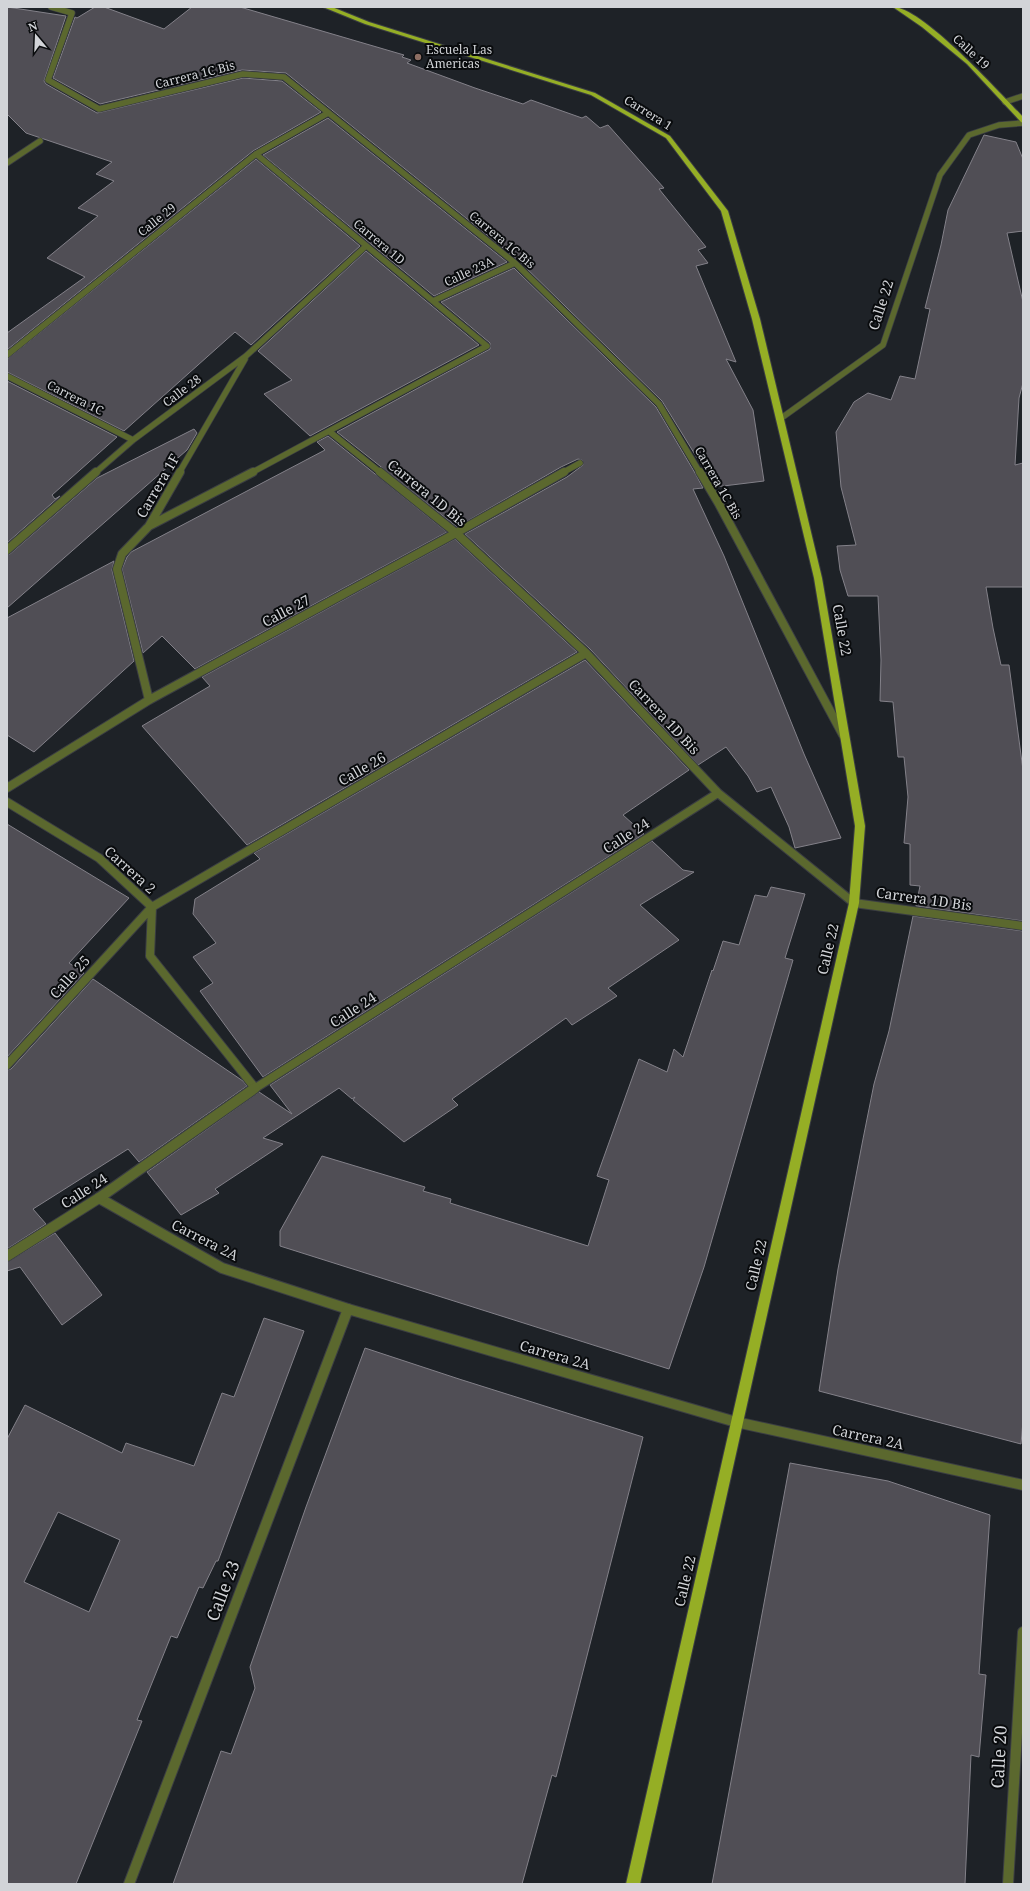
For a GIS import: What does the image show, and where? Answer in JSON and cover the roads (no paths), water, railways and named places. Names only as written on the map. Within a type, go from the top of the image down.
[{"type":"main road","name":"Carrera 1","points":[[326,7],[367,23],[593,94],[668,137],[724,210],[756,319],[780,419]]},
{"type":"main road","name":"Calle 19","points":[[896,7],[924,26],[969,63],[1023,122]]},
{"type":"main road","name":"Calle 22","points":[[633,1884],[854,903],[860,826],[818,578],[780,419]]},
{"type":"street","name":"Carrera 1C Bis","points":[[52,7],[72,13],[48,80],[99,109],[243,74],[284,77],[515,263],[659,404],[719,504],[846,741]]},
{"type":"street","points":[[1005,102],[1023,96]]},
{"type":"street","name":"Calle 29","points":[[7,355],[256,154],[328,113]]},
{"type":"street","name":"Calle 22","points":[[780,419],[883,345],[940,175],[969,135],[999,125],[1023,122]]},
{"type":"street","points":[[7,163],[40,141]]},
{"type":"street","name":"Carrera 1D","points":[[256,154],[487,346],[330,432]]},
{"type":"street","name":"Calle 28","points":[[7,550],[133,440],[246,356],[366,246]]},
{"type":"street","name":"Calle 23A","points":[[433,301],[515,263]]},
{"type":"street","name":"Carrera 1F","points":[[149,700],[117,570],[122,554],[150,526],[246,356]]},
{"type":"street","name":"Carrera 1C","points":[[7,376],[133,440]]},
{"type":"street","points":[[150,526],[330,432]]},
{"type":"street","name":"Carrera 1D Bis","points":[[330,432],[456,533],[586,653],[718,793],[854,903],[1023,926]]},
{"type":"street","name":"Calle 27","points":[[7,788],[149,700],[456,533],[580,463]]},
{"type":"street","name":"Calle 26","points":[[152,907],[586,653]]},
{"type":"street","name":"Calle 24","points":[[7,1256],[99,1198],[255,1088],[718,793]]},
{"type":"street","name":"Carrera 2","points":[[7,802],[99,858],[152,907],[150,956],[255,1088]]},
{"type":"street","name":"Calle 25","points":[[7,1065],[152,907]]},
{"type":"street","name":"Carrera 2A","points":[[99,1198],[222,1268],[348,1309],[736,1422],[1023,1485]]},
{"type":"street","name":"Calle 23","points":[[129,1884],[348,1309]]},
{"type":"street","name":"Calle 20","points":[[1008,1884],[1023,1632]]},
{"type":"place","name":"Escuela Las Americas","points":[[418,57]]}]
